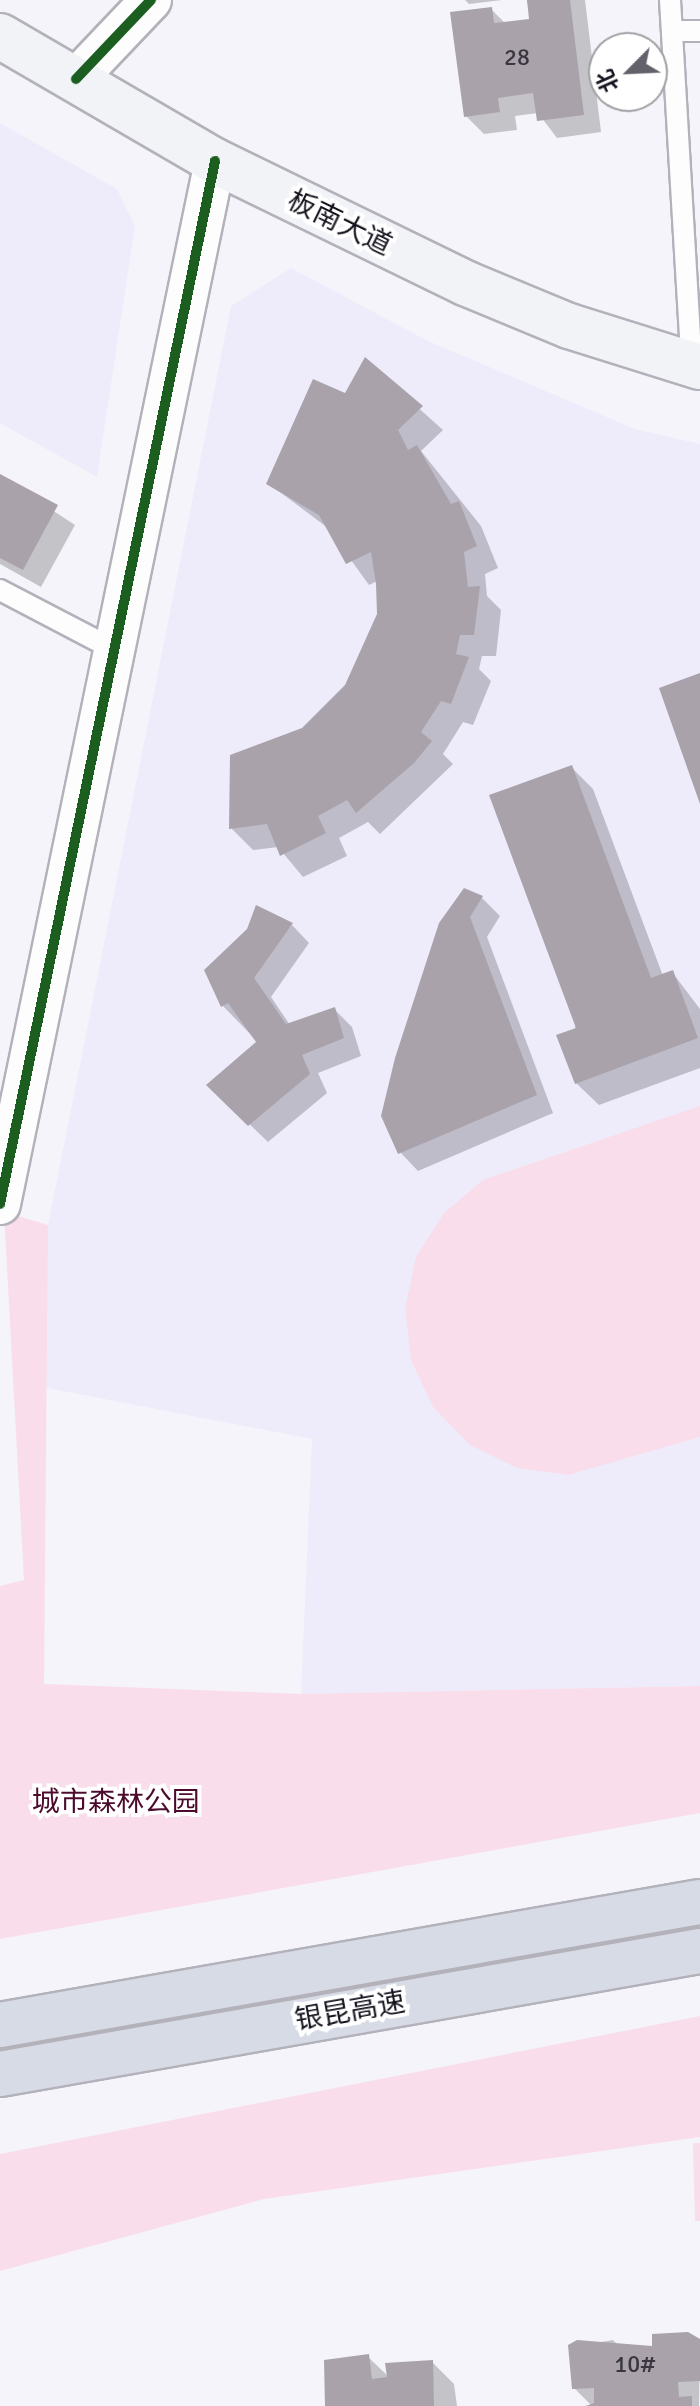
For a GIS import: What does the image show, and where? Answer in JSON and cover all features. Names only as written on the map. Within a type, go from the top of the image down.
[{"type":"highway","name":"银昆高速","points":[[0,2025],[700,1902]]},
{"type":"highway","name":"银昆高速","points":[[0,2074],[700,1951]]},
{"type":"main road","name":"板南大道","points":[[0,36],[215,161],[465,283],[696,366]]},
{"type":"street","points":[[76,79],[151,0]]},
{"type":"street","points":[[0,1204],[215,161]]},
{"type":"lane","points":[[670,0],[696,366]]},
{"type":"lane","points":[[672,31],[700,31]]},
{"type":"lane","points":[[0,590],[115,650]]},
{"type":"shaded area","points":[[0,123],[117,189],[135,226],[97,477],[0,423]]},
{"type":"shaded area","points":[[291,268],[428,341],[635,429],[700,444],[700,1686],[301,1694],[312,1439],[42,1387],[48,1225],[231,306]]},
{"type":"green space","points":[[700,1106],[700,1437],[568,1475],[517,1468],[470,1445],[433,1407],[411,1360],[405,1308],[416,1257],[444,1213],[483,1180]]},
{"type":"green space","name":"城市森林公园","points":[[4,1212],[48,1225],[44,1684],[301,1694],[700,1686],[700,1813],[0,1939],[0,1586],[24,1580]]},
{"type":"green space","points":[[700,2016],[700,2137],[264,2199],[0,2271],[0,2154]]},
{"type":"green space","points":[[693,2143],[700,2143],[700,2221],[695,2221]]},
{"type":"building","points":[[527,0],[570,0],[584,115],[537,121],[533,93],[498,98],[500,112],[464,117],[450,12],[492,7],[494,23],[529,19]]},
{"type":"building","points":[[365,357],[423,406],[398,430],[408,450],[417,445],[451,504],[459,501],[477,546],[464,552],[468,587],[480,586],[474,635],[460,635],[456,654],[469,657],[451,704],[441,701],[421,732],[432,741],[414,763],[356,813],[347,800],[318,816],[326,833],[280,856],[267,824],[229,829],[230,755],[302,728],[345,685],[377,614],[376,584],[371,552],[346,564],[319,515],[266,484],[313,379],[345,393]]},
{"type":"building","points":[[0,474],[58,505],[23,570],[0,558]]},
{"type":"building","points":[[700,673],[700,804],[659,688]]},
{"type":"building","points":[[572,765],[651,978],[673,970],[698,1038],[575,1084],[556,1035],[576,1028],[489,795]]},
{"type":"building","points":[[464,888],[483,896],[470,917],[537,1095],[398,1154],[381,1116],[395,1058],[439,923]]},
{"type":"building","points":[[256,905],[293,923],[254,978],[286,1024],[335,1007],[344,1038],[302,1055],[310,1074],[248,1126],[206,1085],[256,1042],[228,1003],[221,1007],[204,970],[247,929]]},
{"type":"building","points":[[688,2332],[700,2339],[700,2381],[678,2382],[679,2397],[692,2396],[692,2406],[586,2406],[594,2403],[594,2388],[572,2389],[568,2345],[577,2340],[652,2346],[652,2334]]},
{"type":"building","points":[[369,2354],[372,2379],[387,2377],[385,2363],[433,2360],[434,2406],[325,2406],[324,2360]]},
{"type":"cycle path","points":[[76,79],[151,0]]},
{"type":"cycle path","points":[[0,1204],[215,161]]}]
